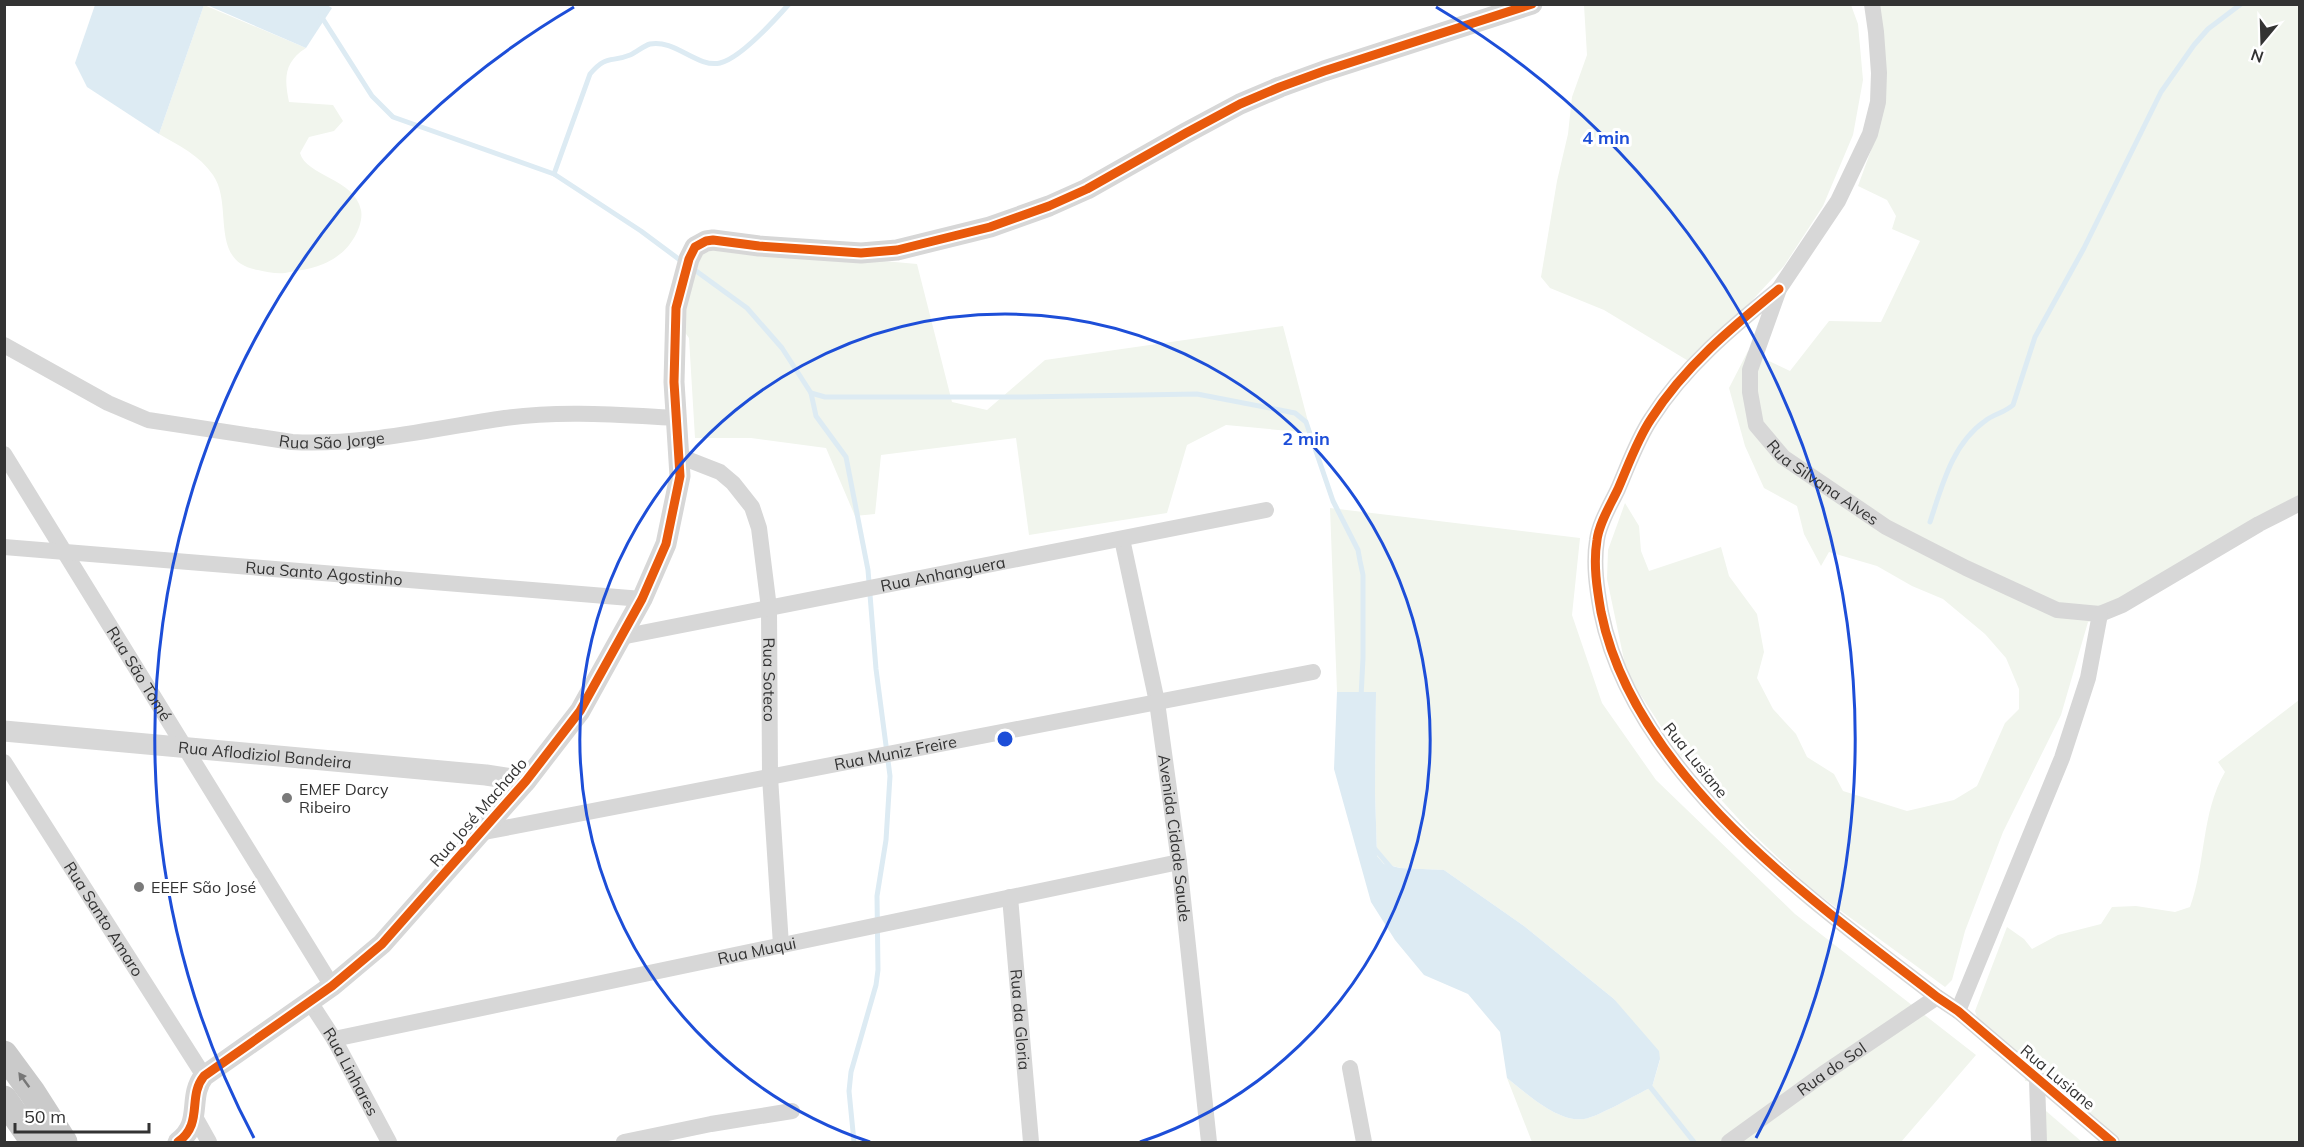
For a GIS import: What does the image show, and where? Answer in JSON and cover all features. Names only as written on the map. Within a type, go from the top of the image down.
[{"type":"main road","points":[[4,1054],[32,1092],[64,1143]]},
{"type":"main road","points":[[4,1099],[34,1143]]},
{"type":"street","name":"Rua José Machado","points":[[204,1076],[332,986],[382,944],[405,921],[478,833],[526,781],[580,711],[642,599],[666,544],[680,476],[674,353],[676,308],[689,259],[695,247],[713,240],[759,246],[861,253],[897,250],[990,227],[1049,206],[1087,189],[1240,104],[1280,87],[1532,4]]},
{"type":"street","name":"Rua Silvana Alves","points":[[1872,4],[1879,73],[1878,102],[1870,134],[1833,209],[1779,289],[1750,370],[1750,392],[1756,425],[1783,457],[1886,527],[1966,568],[2057,610],[2100,614]]},
{"type":"street","name":"Rua Lusiane","points":[[1779,289],[1730,329],[1682,379],[1664,399],[1641,437],[1597,537],[1597,591],[1606,636],[1629,694],[1646,721],[1701,793],[1795,887],[1958,1011],[2112,1143]]},
{"type":"street","name":"Rua São Jorge","points":[[4,345],[108,403],[148,420],[292,442],[311,443],[388,436],[507,418],[594,413],[678,418]]},
{"type":"street","name":"Rua São Tomé","points":[[4,454],[332,986]]},
{"type":"street","name":"Rua Soteco","points":[[679,456],[720,472],[743,493],[752,507],[759,528],[769,608],[770,777],[781,945]]},
{"type":"street","points":[[1958,1011],[2062,758],[2088,678],[2100,614],[2122,604],[2300,502]]},
{"type":"street","name":"Rua Anhanguera","points":[[621,637],[1266,510]]},
{"type":"street","name":"Avenida Cidade Saude","points":[[1122,539],[1157,702],[1179,862],[1209,1143]]},
{"type":"street","name":"Rua Santo Agostinho","points":[[4,547],[65,550],[642,599]]},
{"type":"street","name":"Rua Muniz Freire","points":[[478,833],[1314,672]]},
{"type":"street","name":"Rua Aflodiziol Bandeira","points":[[4,731],[526,781]]},
{"type":"street","name":"Rua Santo Amaro","points":[[4,762],[204,1076]]},
{"type":"street","name":"Rua Muqui","points":[[334,1039],[1179,862]]},
{"type":"street","name":"Rua da Gloria","points":[[1010,897],[1031,1143]]},
{"type":"street","name":"Rua do Sol","points":[[1728,1143],[1823,1074],[1937,997]]},
{"type":"street","name":"Rua Linhares","points":[[310,1002],[334,1039],[389,1143]]},
{"type":"street","points":[[1350,1068],[1364,1143]]},
{"type":"street","points":[[204,1076],[197,1086],[195,1117],[209,1143]]},
{"type":"street","points":[[2037,1080],[2039,1143]]},
{"type":"street","points":[[624,1143],[711,1124],[792,1111]]},
{"type":"street","points":[[178,1143],[183,1139],[195,1117]]},
{"type":"shaded area","points":[[95,5],[204,5],[159,134],[87,87],[75,63]]},
{"type":"shaded area","points":[[204,5],[306,48],[293,59],[287,71],[286,85],[289,102],[333,105],[343,121],[334,131],[309,137],[300,153],[311,167],[349,191],[357,199],[361,210],[361,222],[352,241],[334,259],[307,269],[282,273],[261,271],[243,265],[233,256],[227,244],[222,201],[213,175],[195,156],[159,134]]},
{"type":"shaded area","points":[[207,5],[327,5],[332,8],[306,48]]},
{"type":"shaded area","points":[[1584,5],[1851,5],[1858,24],[1863,80],[1853,135],[1823,206],[1784,266],[1695,365],[1604,310],[1550,288],[1541,277],[1557,181],[1568,134],[1572,97],[1587,55]]},
{"type":"shaded area","points":[[1878,5],[2299,5],[2299,498],[2124,611],[2088,622],[2061,715],[2003,832],[1965,931],[1952,980],[1945,987],[1811,889],[1747,828],[1679,754],[1627,674],[1607,579],[1608,550],[1625,503],[1639,526],[1641,551],[1649,571],[1721,547],[1729,576],[1757,614],[1764,652],[1757,678],[1773,709],[1796,734],[1807,757],[1834,774],[1843,791],[1907,811],[1954,800],[1977,786],[2005,723],[2019,709],[2019,689],[2006,658],[1985,634],[1943,599],[1912,586],[1877,566],[1829,552],[1821,566],[1804,534],[1797,506],[1764,488],[1745,446],[1729,388],[1748,351],[1790,371],[1829,321],[1881,322],[1920,241],[1892,229],[1896,216],[1887,200],[1858,186],[1878,131]]},
{"type":"shaded area","points":[[705,245],[917,264],[952,402],[987,410],[1045,360],[1283,326],[1311,433],[1226,425],[1187,445],[1167,513],[1029,535],[1016,438],[881,455],[875,514],[855,516],[826,448],[751,438],[695,438],[689,338],[681,327],[691,271]]},
{"type":"shaded area","points":[[1330,508],[1580,538],[1572,615],[1602,703],[1656,780],[1795,914],[1976,1055],[1901,1142],[1532,1142],[1507,1078],[1553,1112],[1574,1119],[1584,1119],[1608,1110],[1652,1087],[1660,1060],[1614,999],[1524,926],[1444,870],[1401,868],[1384,864],[1377,856],[1376,692],[1337,692]]},
{"type":"shaded area","points":[[1337,692],[1376,692],[1377,856],[1384,864],[1400,868],[1444,870],[1524,926],[1614,999],[1659,1051],[1660,1059],[1652,1087],[1608,1110],[1584,1119],[1574,1119],[1553,1112],[1507,1078],[1500,1032],[1468,994],[1424,975],[1395,940],[1371,902],[1334,769]]},
{"type":"shaded area","points":[[2299,700],[2299,1142],[2118,1142],[2051,1084],[2025,1081],[2023,1061],[1983,1035],[1975,1011],[2007,927],[2024,939],[2032,949],[2058,935],[2101,924],[2112,907],[2136,906],[2175,912],[2190,907],[2212,804],[2225,772],[2218,762]]},
{"type":"shaded area","points":[[2046,1111],[2082,1142],[2042,1142],[2041,1119]]},
{"type":"waterway","points":[[554,174],[590,74],[605,61],[630,55],[650,44],[659,44],[677,49],[703,61],[720,63],[747,47],[789,4]]},
{"type":"waterway","points":[[1930,522],[1950,467],[1964,441],[1985,421],[2013,405],[2035,337],[2084,248],[2161,92],[2208,29],[2241,4]]},
{"type":"waterway","points":[[321,16],[372,96],[393,117],[554,174],[641,231],[684,263]]},
{"type":"waterway","points":[[692,268],[747,308],[782,348],[811,393],[816,416],[846,457],[868,570],[876,669],[890,776],[886,840],[877,896],[878,970],[876,985],[851,1072],[849,1091],[854,1142]]},
{"type":"waterway","points":[[811,393],[825,397],[1197,394],[1295,413],[1306,422],[1333,501],[1358,550],[1363,575],[1361,697]]},
{"type":"waterway","points":[[1375,849],[1392,869]]},
{"type":"waterway","points":[[1647,1083],[1694,1142]]},
{"type":"cycle path","points":[[178,1142],[191,1127],[196,1092],[204,1076],[332,986],[382,944],[526,781],[580,711],[642,599],[666,544],[680,476],[674,382],[676,308],[689,259],[695,247],[713,240],[759,246],[861,253],[897,250],[990,227],[1049,206],[1087,189],[1240,104],[1280,87],[1532,4]]},
{"type":"cycle path","points":[[1779,289],[1710,349],[1664,400],[1641,436],[1603,520],[1596,549],[1597,585],[1601,612],[1620,672],[1650,728],[1689,781],[1735,830],[1785,876],[1837,919],[1958,1011],[2112,1142]]},
{"type":"place","name":"EMEF Darcy Ribeiro","points":[[287,798]]},
{"type":"place","name":"EEEF São José","points":[[139,887]]}]
